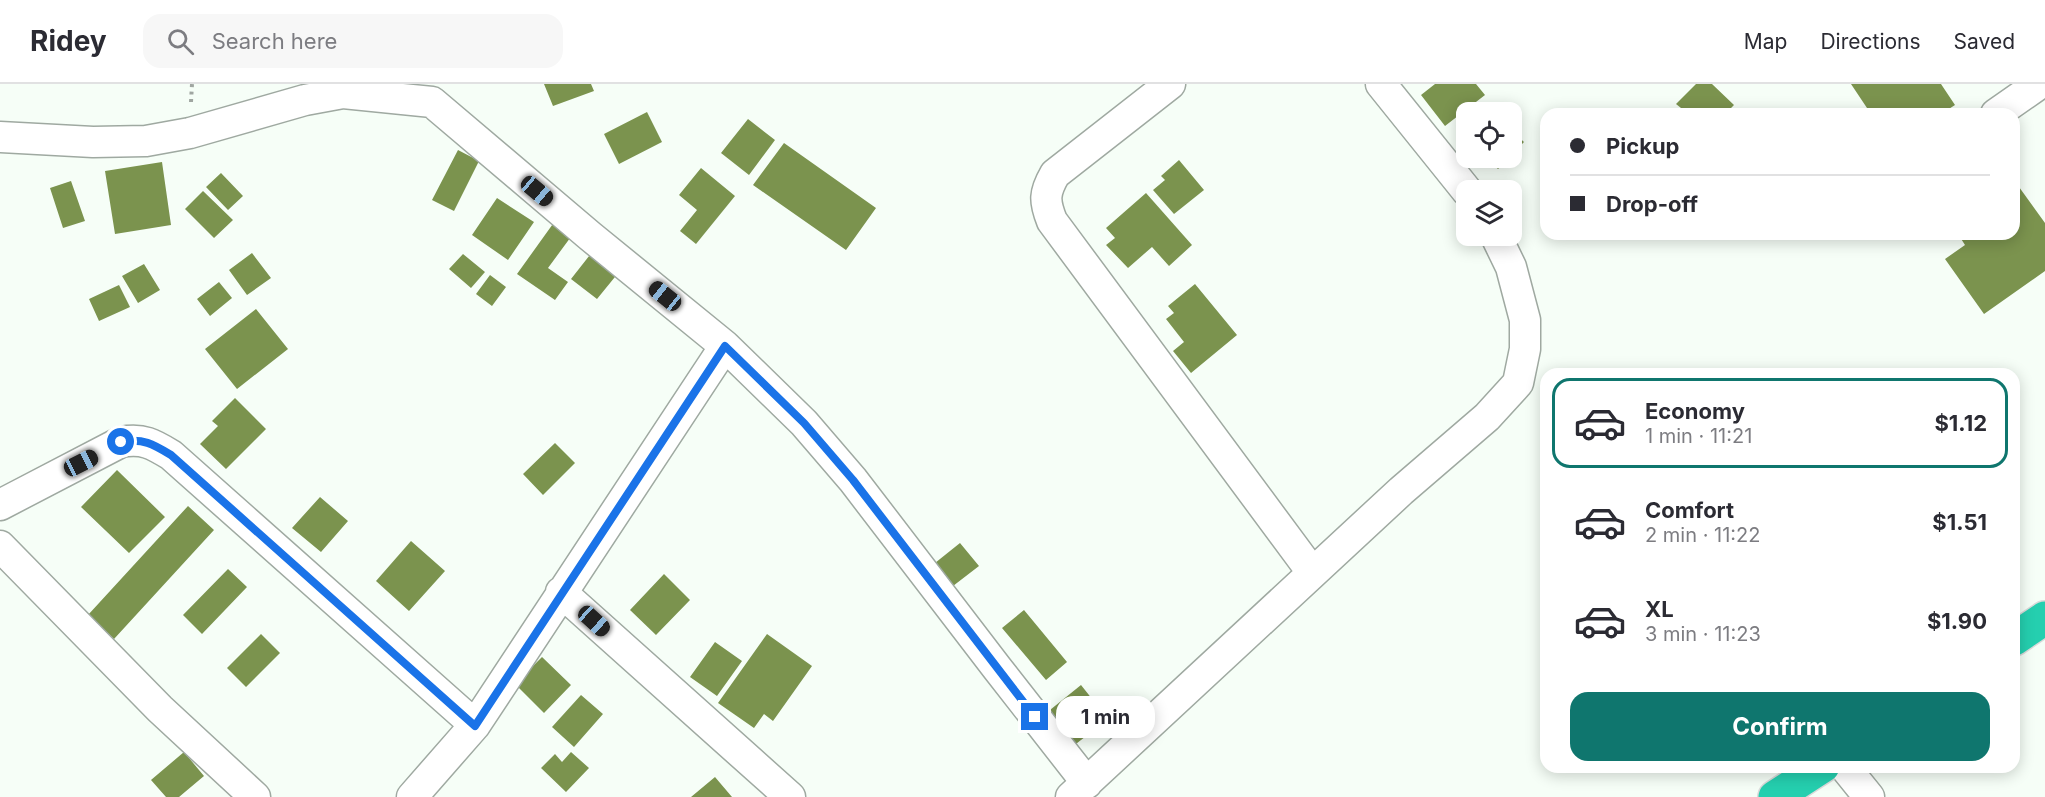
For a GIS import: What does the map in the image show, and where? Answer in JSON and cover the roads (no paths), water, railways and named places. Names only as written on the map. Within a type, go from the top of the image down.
[{"type":"highway","points":[[2020,635],[2045,618]]},
{"type":"highway","points":[[1775,797],[1812,773]]},
{"type":"street","points":[[1170,84],[1055,174],[1047,188],[1046,206],[1052,221],[1312,573]]},
{"type":"street","points":[[1382,84],[1458,180]]},
{"type":"street","points":[[2005,108],[2039,84]]},
{"type":"street","points":[[0,136],[93,142],[146,141],[190,133],[304,100],[343,93],[442,93],[590,236],[725,346],[804,423],[853,480],[997,668],[1079,790],[1401,491],[1487,417],[1518,383],[1525,349],[1525,320],[1511,267],[1501,246]]},
{"type":"street","points":[[412,797],[475,726],[561,592],[725,346]]},
{"type":"street","points":[[0,505],[121,442],[135,439],[152,444],[171,455],[475,726]]},
{"type":"street","points":[[0,546],[160,709],[255,797]]},
{"type":"street","points":[[561,592],[790,797]]},
{"type":"street","points":[[1850,773],[1869,797]]}]
